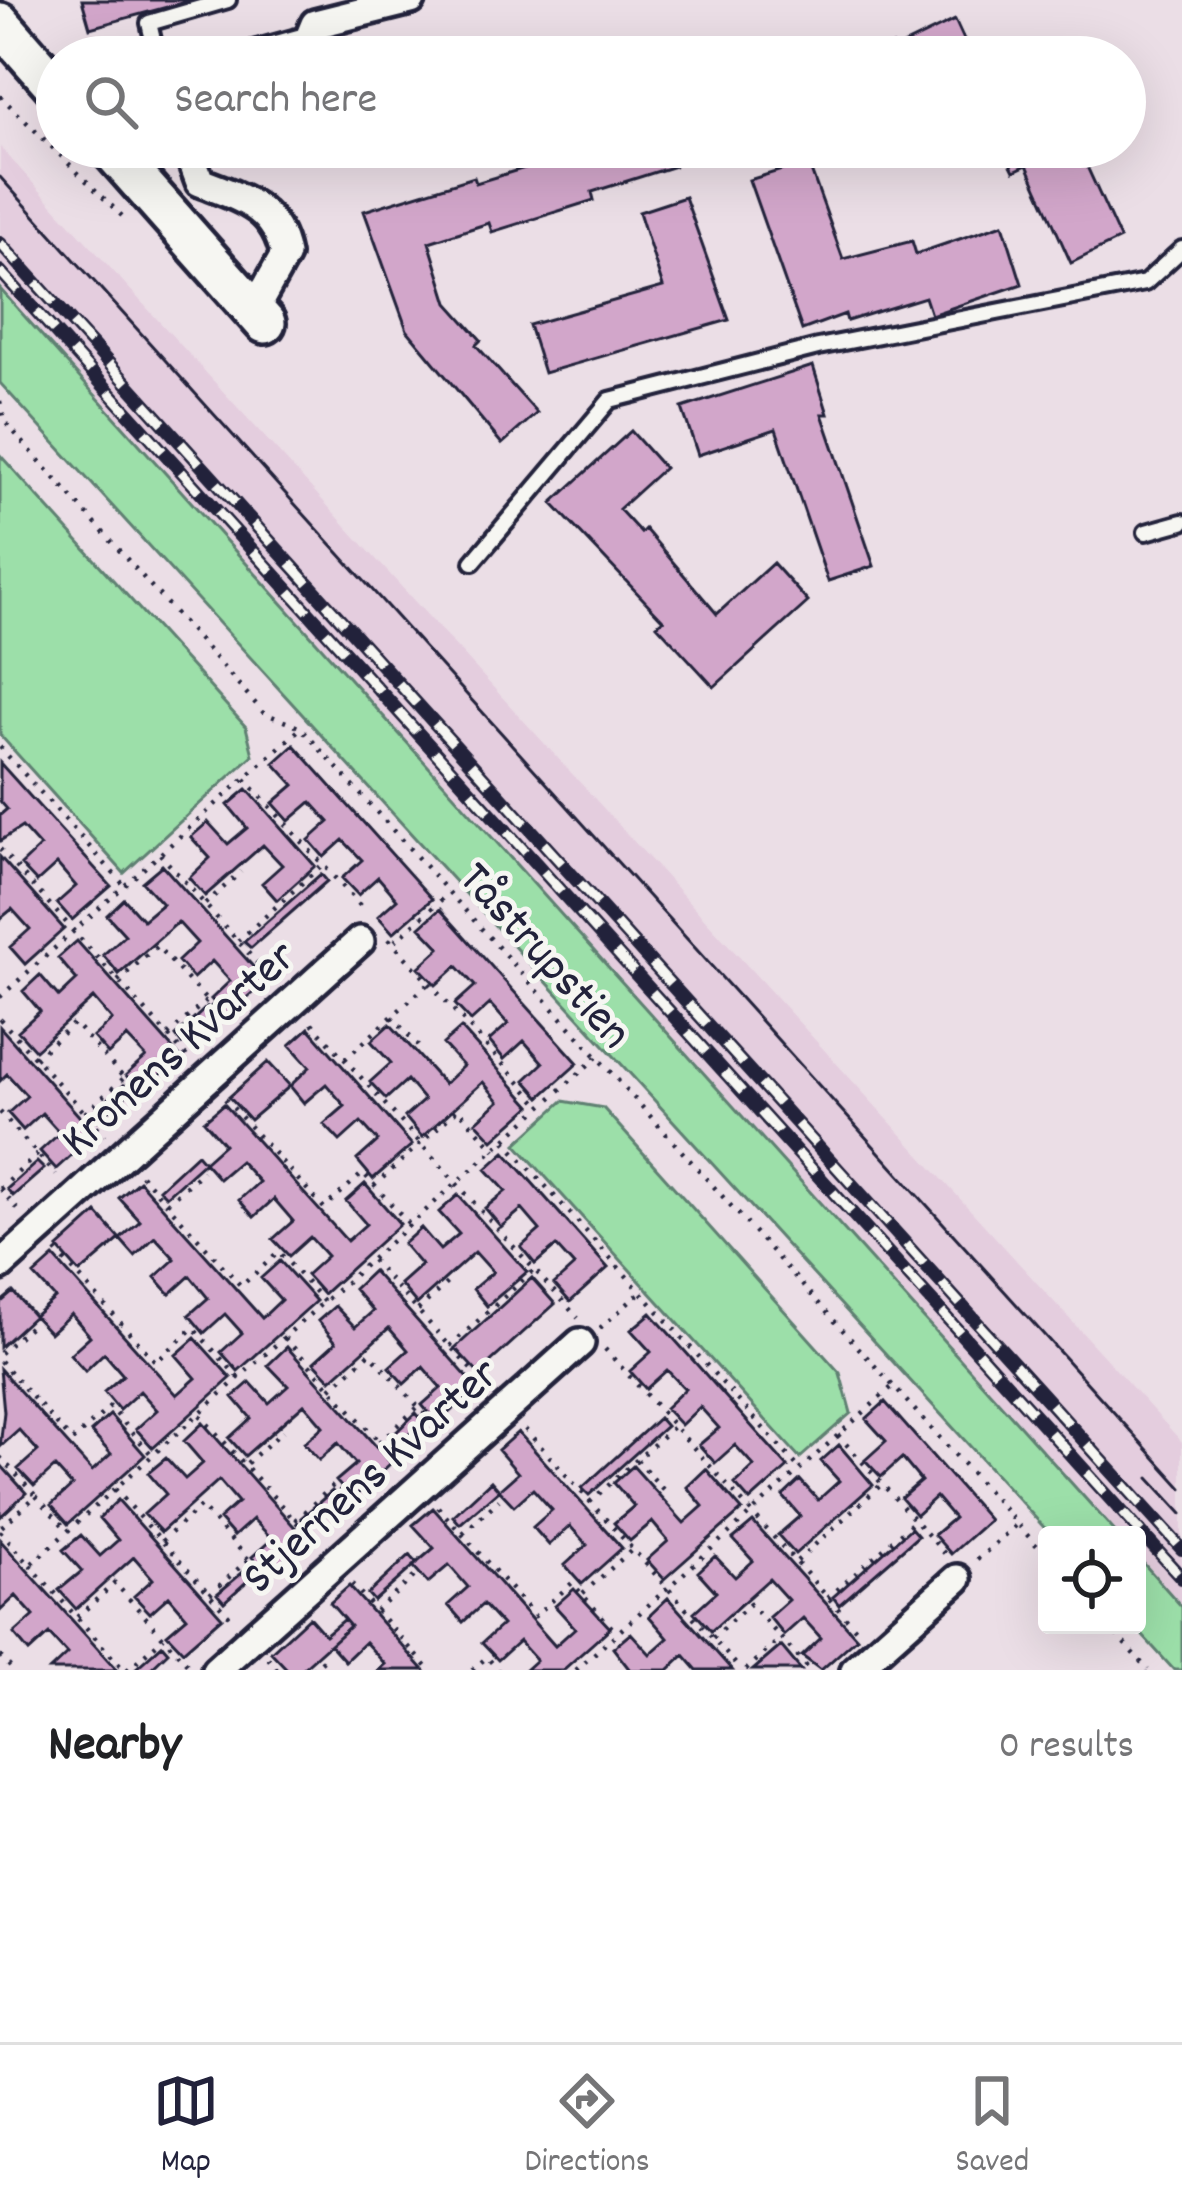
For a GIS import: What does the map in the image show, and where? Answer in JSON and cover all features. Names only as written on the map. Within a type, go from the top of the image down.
[{"type":"street","points":[[310,36],[315,24],[411,0]]},
{"type":"street","points":[[0,23],[36,64]]},
{"type":"street","points":[[129,168],[259,316],[285,255],[281,233],[250,202],[200,182],[195,168]]},
{"type":"street","name":"Kronens Kvarter","points":[[0,1266],[360,941]]},
{"type":"street","name":"Stjernens Kvarter","points":[[216,1670],[587,1339]]},
{"type":"street","points":[[866,1661],[960,1576]]},
{"type":"lane","points":[[152,36],[149,23],[228,0]]},
{"type":"lane","points":[[473,562],[610,400],[818,347],[1145,283],[1182,249]]},
{"type":"lane","points":[[1146,532],[1182,522]]},
{"type":"path","points":[[0,96],[36,131]]},
{"type":"path","points":[[73,168],[132,226]]},
{"type":"path","name":"Tåstrupstien","points":[[0,401],[5,422],[264,713],[301,728],[1038,1547]]},
{"type":"path","points":[[0,997],[301,728]]},
{"type":"path","points":[[0,747],[125,886]]},
{"type":"path","points":[[245,778],[542,1107]]},
{"type":"path","points":[[160,854],[534,1270],[587,1339],[674,1426],[828,1598],[866,1661]]},
{"type":"path","points":[[238,941],[322,865]]},
{"type":"path","points":[[205,904],[241,872]]},
{"type":"path","points":[[360,941],[380,954],[449,893]]},
{"type":"path","points":[[118,981],[157,946],[246,1044]]},
{"type":"path","points":[[345,1059],[429,983]]},
{"type":"path","points":[[168,1035],[206,1001]]},
{"type":"path","points":[[392,1017],[422,1050]]},
{"type":"path","points":[[0,1019],[241,1286],[279,1252],[325,1303]]},
{"type":"path","points":[[35,1058],[74,1023],[162,1120]]},
{"type":"path","points":[[30,1565],[597,1057]]},
{"type":"path","points":[[85,1113],[124,1078]]},
{"type":"path","points":[[374,1186],[458,1109],[495,1150]]},
{"type":"path","points":[[0,1112],[76,1197]]},
{"type":"path","points":[[505,1141],[800,1468]]},
{"type":"path","points":[[38,1154],[0,1189],[156,1362],[194,1328],[240,1379]]},
{"type":"path","points":[[167,1203],[203,1171]]},
{"type":"path","points":[[372,1260],[744,1670],[781,1638]]},
{"type":"path","points":[[450,1346],[534,1270]]},
{"type":"path","points":[[417,1310],[449,1281]]},
{"type":"path","points":[[587,1339],[641,1292]]},
{"type":"path","points":[[35,1322],[0,1357],[72,1441],[110,1407],[153,1456]]},
{"type":"path","points":[[285,1338],[536,1616],[572,1583],[617,1633]]},
{"type":"path","points":[[331,1388],[370,1353],[459,1452]]},
{"type":"path","points":[[576,1670],[585,1667],[892,1386]]},
{"type":"path","points":[[379,1442],[418,1407]]},
{"type":"path","points":[[590,1502],[674,1426]]},
{"type":"path","points":[[245,1465],[283,1431]]},
{"type":"path","points":[[838,1435],[960,1576],[1017,1524]]},
{"type":"path","points":[[0,1456],[68,1531]]},
{"type":"path","points":[[637,1460],[668,1496]]},
{"type":"path","points":[[295,1520],[334,1484],[374,1528]]},
{"type":"path","points":[[796,1562],[882,1484]]},
{"type":"path","points":[[116,1489],[278,1670]]},
{"type":"path","points":[[36,1496],[0,1530],[77,1617],[126,1670],[164,1637]]},
{"type":"path","points":[[462,1534],[499,1500]]},
{"type":"path","points":[[162,1541],[201,1506],[289,1604]]},
{"type":"path","points":[[828,1598],[915,1520]]},
{"type":"path","points":[[583,1594],[633,1549]]},
{"type":"path","points":[[210,1594],[249,1559]]},
{"type":"path","points":[[376,1611],[415,1576]]},
{"type":"path","points":[[77,1617],[115,1583],[193,1670]]},
{"type":"path","points":[[713,1638],[750,1604],[810,1670]]},
{"type":"path","points":[[1116,1634],[1148,1670]]},
{"type":"path","points":[[312,1670],[329,1655]]},
{"type":"path","points":[[0,1656],[13,1670]]},
{"type":"path","points":[[472,1670],[487,1657],[499,1670]]},
{"type":"shaded area","points":[[0,147],[1182,1442],[1182,1607],[1146,1566],[1146,1526],[1110,1526],[0,289]]},
{"type":"green space","points":[[0,289],[1110,1526],[1043,1526],[0,383]]},
{"type":"green space","points":[[0,455],[246,727],[253,755],[124,873],[0,735]]},
{"type":"green space","points":[[563,1101],[603,1108],[840,1373],[851,1413],[800,1458],[516,1144]]},
{"type":"green space","points":[[1146,1566],[1182,1607],[1182,1670],[1174,1670],[1141,1634],[1146,1634]]},
{"type":"building","points":[[82,0],[193,0],[90,28]]},
{"type":"building","points":[[955,20],[962,36],[922,36]]},
{"type":"building","points":[[525,168],[669,168],[592,192],[594,200],[492,232],[489,223],[429,242],[448,303],[481,340],[476,345],[537,413],[502,444],[407,330],[364,211],[474,177],[476,183]]},
{"type":"building","points":[[788,168],[810,168],[843,259],[912,241],[916,254],[1003,224],[1022,284],[931,315],[925,297],[847,321],[845,314],[802,330],[749,180]]},
{"type":"building","points":[[1028,168],[1088,168],[1120,239],[1071,263]]},
{"type":"building","points":[[685,197],[729,320],[544,373],[529,325],[663,287],[639,212]]},
{"type":"building","points":[[813,366],[828,414],[822,414],[874,566],[828,581],[776,429],[698,455],[682,408]]},
{"type":"building","points":[[631,431],[664,468],[619,509],[641,533],[645,529],[717,614],[773,563],[808,602],[714,687],[657,625],[663,620],[552,503]]},
{"type":"building","points":[[294,745],[432,899],[393,933],[378,916],[397,899],[378,877],[358,895],[342,878],[362,860],[343,840],[324,857],[309,840],[329,822],[311,802],[289,821],[273,803],[294,785],[274,763]]},
{"type":"building","points":[[0,763],[111,886],[72,920],[57,903],[76,886],[57,864],[37,882],[21,865],[40,847],[22,827],[0,841],[0,815],[7,809],[0,801]]},
{"type":"building","points":[[247,789],[315,866],[277,900],[262,883],[282,865],[263,845],[205,896],[189,878],[210,858],[191,837],[208,822],[228,844],[247,828],[228,805]]},
{"type":"building","points":[[0,857],[64,929],[25,964],[10,947],[30,929],[12,909],[0,919]]},
{"type":"building","points":[[162,865],[266,981],[226,1016],[211,999],[230,981],[212,961],[193,978],[178,961],[197,943],[178,922],[119,974],[103,955],[125,935],[107,915],[124,899],[143,920],[162,904],[142,882]]},
{"type":"building","points":[[321,874],[327,881],[251,948],[244,942]]},
{"type":"building","points":[[440,909],[578,1063],[540,1097],[525,1080],[543,1063],[524,1041],[504,1059],[489,1041],[508,1024],[490,1004],[471,1021],[455,1004],[475,986],[457,966],[436,985],[419,967],[440,948],[420,927]]},
{"type":"building","points":[[77,941],[180,1057],[141,1092],[126,1075],[146,1057],[127,1037],[108,1054],[93,1037],[112,1020],[93,998],[35,1050],[18,1031],[40,1011],[23,991],[40,975],[59,997],[77,980],[58,958]]},
{"type":"building","points":[[207,1007],[214,1015],[182,1044],[176,1036]]},
{"type":"building","points":[[390,1024],[444,1084],[463,1066],[443,1044],[461,1028],[531,1106],[493,1140],[476,1122],[499,1101],[483,1082],[422,1137],[405,1117],[424,1100],[407,1080],[386,1099],[370,1082],[391,1063],[371,1041]]},
{"type":"building","points":[[0,1027],[95,1134],[56,1169],[40,1151],[60,1133],[42,1113],[23,1130],[8,1113],[27,1096],[7,1074],[0,1081]]},
{"type":"building","points":[[309,1028],[412,1145],[373,1179],[357,1160],[378,1141],[361,1122],[340,1141],[324,1124],[345,1106],[326,1084],[304,1103],[290,1086],[310,1067],[290,1045]]},
{"type":"building","points":[[268,1062],[290,1086],[250,1120],[229,1097]]},
{"type":"building","points":[[124,1085],[130,1092],[98,1120],[93,1113]]},
{"type":"building","points":[[224,1104],[347,1241],[366,1224],[346,1201],[365,1184],[400,1224],[323,1294],[306,1275],[327,1256],[310,1237],[289,1256],[273,1239],[293,1221],[274,1199],[254,1217],[239,1200],[259,1182],[240,1161],[219,1179],[204,1162],[224,1144],[204,1121]]},
{"type":"building","points":[[505,1152],[608,1268],[570,1302],[554,1284],[574,1266],[556,1246],[535,1264],[521,1247],[540,1230],[522,1209],[501,1227],[485,1208],[506,1191],[486,1169]]},
{"type":"building","points":[[197,1154],[204,1162],[166,1196],[159,1189]]},
{"type":"building","points":[[37,1162],[44,1169],[13,1196],[7,1189]]},
{"type":"building","points":[[139,1181],[262,1318],[281,1300],[261,1278],[280,1261],[316,1301],[238,1371],[221,1352],[242,1333],[225,1314],[204,1333],[189,1315],[208,1298],[190,1276],[170,1294],[155,1277],[175,1259],[155,1237],[135,1256],[120,1239],[140,1221],[119,1198]]},
{"type":"building","points":[[458,1195],[527,1272],[487,1306],[473,1289],[493,1272],[475,1252],[417,1304],[400,1284],[421,1265],[403,1244],[421,1228],[440,1250],[459,1234],[439,1212]]},
{"type":"building","points":[[97,1213],[120,1239],[80,1273],[58,1248]]},
{"type":"building","points":[[54,1257],[177,1395],[196,1378],[176,1355],[195,1338],[231,1378],[153,1448],[136,1429],[157,1410],[140,1391],[119,1410],[104,1392],[123,1375],[104,1353],[85,1371],[70,1354],[90,1336],[71,1314],[50,1333],[34,1316],[55,1298],[34,1275]]},
{"type":"building","points":[[373,1271],[477,1388],[437,1423],[422,1405],[441,1388],[423,1367],[404,1384],[389,1367],[408,1350],[389,1328],[331,1380],[314,1362],[336,1342],[318,1321],[335,1306],[355,1327],[373,1311],[354,1289]]},
{"type":"building","points":[[532,1278],[555,1304],[478,1373],[455,1348]]},
{"type":"building","points":[[13,1292],[34,1316],[0,1347],[0,1303]]},
{"type":"building","points":[[651,1313],[788,1467],[750,1501],[735,1484],[754,1466],[735,1445],[715,1463],[699,1445],[719,1428],[700,1407],[681,1425],[665,1408],[685,1389],[667,1370],[646,1389],[630,1371],[651,1352],[631,1330]]},
{"type":"building","points":[[287,1347],[391,1463],[352,1499],[336,1481],[356,1464],[338,1443],[319,1460],[304,1443],[323,1426],[304,1404],[245,1456],[229,1438],[251,1418],[233,1397],[250,1382],[269,1403],[288,1386],[268,1365]]},
{"type":"building","points":[[0,1369],[92,1471],[111,1454],[91,1432],[110,1415],[145,1455],[68,1524],[51,1505],[72,1486],[55,1467],[34,1486],[18,1469],[38,1451],[19,1430],[0,1447],[4,1412]]},
{"type":"building","points":[[885,1402],[989,1520],[951,1554],[934,1535],[954,1518],[936,1497],[916,1515],[901,1498],[921,1481],[902,1458],[881,1477],[865,1460],[886,1441],[866,1419]]},
{"type":"building","points":[[416,1413],[423,1421],[393,1449],[386,1442]]},
{"type":"building","points":[[659,1418],[666,1426],[589,1495],[582,1488]]},
{"type":"building","points":[[203,1423],[306,1540],[267,1575],[252,1557],[272,1539],[253,1519],[234,1536],[219,1519],[238,1502],[219,1480],[161,1532],[144,1514],[166,1494],[148,1473],[166,1458],[185,1479],[203,1463],[184,1441]]},
{"type":"building","points":[[518,1432],[622,1548],[582,1584],[565,1565],[587,1545],[570,1526],[549,1545],[533,1527],[552,1510],[533,1489],[514,1506],[499,1490],[518,1473],[498,1450]]},
{"type":"building","points":[[839,1445],[873,1485],[795,1554],[778,1535],[800,1516],[783,1496],[800,1480],[818,1500],[839,1481],[821,1461]]},
{"type":"building","points":[[0,1464],[26,1493],[0,1517]]},
{"type":"building","points":[[633,1466],[684,1523],[703,1506],[687,1487],[706,1469],[742,1510],[664,1579],[647,1560],[668,1541],[652,1522],[630,1541],[614,1523],[634,1506],[614,1483]]},
{"type":"building","points":[[491,1481],[499,1490],[460,1524],[453,1516]]},
{"type":"building","points":[[332,1491],[338,1498],[307,1526],[301,1518]]},
{"type":"building","points":[[118,1500],[222,1617],[183,1651],[167,1634],[187,1617],[169,1596],[150,1613],[134,1596],[153,1579],[134,1557],[76,1609],[59,1590],[82,1571],[63,1550],[81,1535],[100,1556],[118,1540],[99,1518]]},
{"type":"building","points":[[433,1508],[555,1646],[575,1628],[555,1606],[574,1589],[610,1628],[563,1670],[525,1670],[536,1660],[519,1641],[498,1660],[482,1643],[502,1625],[483,1604],[463,1622],[448,1605],[468,1587],[449,1565],[428,1583],[413,1566],[434,1548],[413,1525]]},
{"type":"building","points":[[753,1522],[857,1638],[821,1670],[802,1656],[821,1638],[803,1618],[784,1635],[769,1617],[788,1600],[769,1579],[711,1631],[694,1612],[716,1592],[698,1572],[715,1556],[735,1577],[753,1561],[733,1539]]},
{"type":"building","points":[[911,1528],[918,1536],[839,1605],[833,1597]]},
{"type":"building","points":[[0,1540],[117,1670],[50,1670],[67,1654],[49,1634],[29,1652],[14,1634],[34,1616],[16,1596],[0,1611]]},
{"type":"building","points":[[410,1555],[417,1563],[374,1601],[368,1594]]},
{"type":"building","points":[[249,1567],[255,1574],[224,1602],[217,1594]]},
{"type":"building","points":[[349,1586],[424,1670],[378,1670],[385,1664],[365,1642],[345,1661],[330,1644],[350,1626],[330,1603]]},
{"type":"building","points":[[668,1598],[732,1670],[697,1670],[684,1655],[668,1670],[630,1670],[613,1648],[631,1633],[650,1654],[668,1638],[649,1616]]},
{"type":"building","points":[[309,1617],[325,1635],[344,1619],[350,1626],[301,1670],[288,1670],[271,1652]]},
{"type":"building","points":[[162,1645],[168,1652],[149,1670],[134,1670]]},
{"type":"building","points":[[781,1646],[801,1670],[753,1670]]},
{"type":"tram line","points":[[0,177],[1182,1488]]},
{"type":"tram line","points":[[1149,1478],[1182,1514]]},
{"type":"railway","points":[[0,243],[1182,1549]]},
{"type":"railway","points":[[0,271],[1182,1578]]}]
